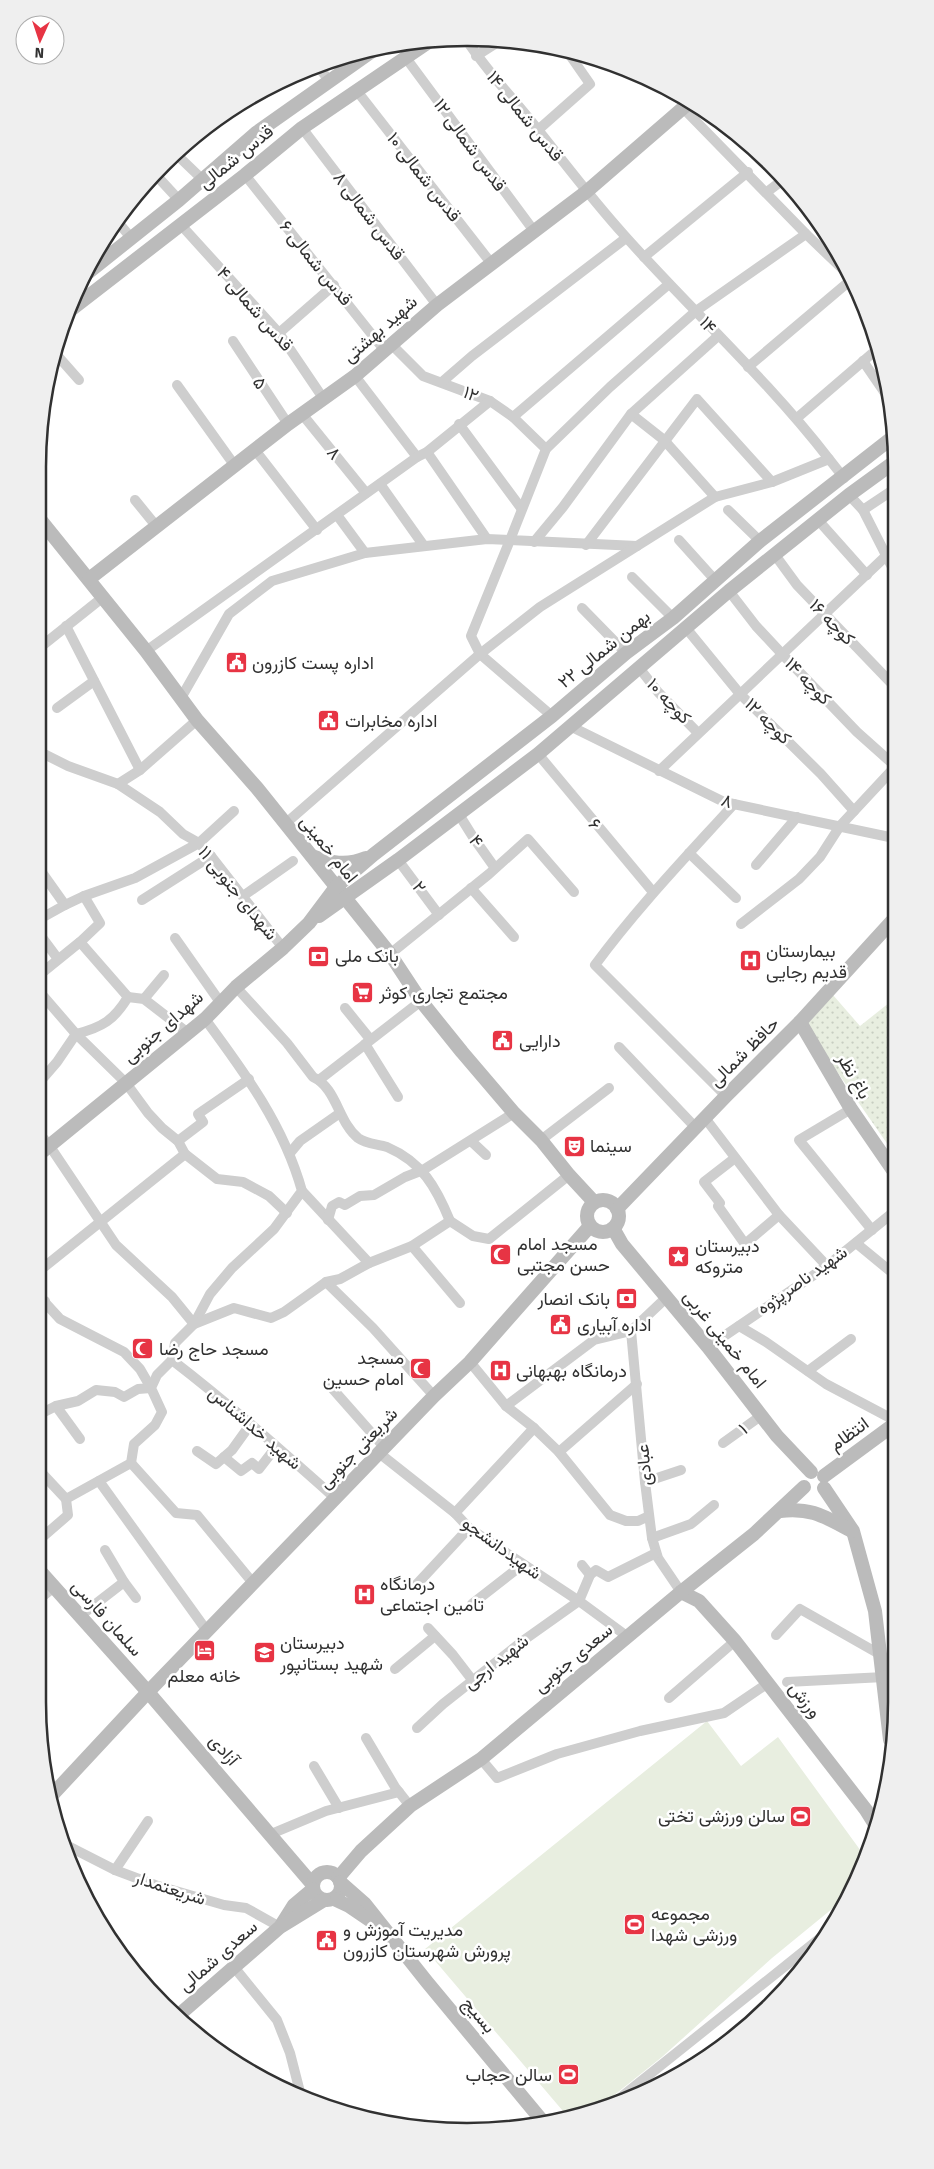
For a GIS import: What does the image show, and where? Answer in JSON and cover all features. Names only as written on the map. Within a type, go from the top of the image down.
[{"type":"main road","name":"قدس شمالی","points":[[79,303],[181,226],[302,128],[418,49]]},
{"type":"main road","name":"قدس شمالی","points":[[99,264],[179,200],[256,133],[360,60]]},
{"type":"main road","name":"شهید بهشتی","points":[[90,579],[288,424],[355,376],[437,305],[586,192],[684,107]]},
{"type":"main road","name":"۲۲ بهمن شمالی","points":[[336,887],[373,855],[552,716],[626,653],[673,618],[760,541],[844,478],[887,442]]},
{"type":"main road","name":"۲۲ بهمن شمالی","points":[[345,898],[398,860],[572,727],[729,591],[849,495],[888,467]]},
{"type":"main road","name":"امام خمینی","points":[[46,527],[90,579],[102,598],[146,651],[197,720],[229,755],[390,954],[421,1001],[514,1113],[541,1140],[594,1202]]},
{"type":"main road","points":[[310,856],[326,862],[342,864],[358,861],[373,855]]},
{"type":"main road","name":"شهدای جنوبی","points":[[309,923],[336,887]]},
{"type":"main road","name":"شهدای جنوبی","points":[[46,1148],[205,1019],[236,987],[283,948],[309,923],[345,898]]},
{"type":"main road","name":"حافظ شمالی","points":[[617,1209],[800,1022],[888,926]]},
{"type":"main road","name":"باغ نظر","points":[[800,1022],[851,1109],[888,1163]]},
{"type":"main road","points":[[606,1200],[613,1203],[617,1209],[618,1220],[613,1228],[603,1232],[590,1226],[587,1213],[594,1202],[606,1200]]},
{"type":"main road","name":"شریعتی جنوبی","points":[[56,1791],[207,1630],[434,1396],[470,1362],[590,1226]]},
{"type":"main road","name":"امام خمینی غربی","points":[[613,1228],[622,1244],[708,1347],[777,1436],[820,1479],[853,1531],[875,1611],[881,1656],[888,1673]]},
{"type":"main road","name":"انتظام","points":[[820,1479],[888,1428]]},
{"type":"main road","name":"سعدی جنوبی","points":[[280,1927],[294,1905],[317,1880],[361,1851],[410,1806],[481,1760],[780,1511],[804,1487],[804,1478],[820,1479]]},
{"type":"main road","points":[[804,1487],[814,1494],[820,1479]]},
{"type":"main road","points":[[780,1511],[798,1508],[819,1513],[853,1531]]},
{"type":"main road","points":[[700,1601],[704,1575]]},
{"type":"main road","name":"سلمان فارسی","points":[[46,1578],[148,1692]]},
{"type":"main road","name":"ورزش","points":[[681,1592],[700,1601],[873,1810]]},
{"type":"main road","name":"آزادی","points":[[148,1692],[271,1834],[317,1880]]},
{"type":"main road","name":"سعدی جنوبی","points":[[339,1880],[361,1851]]},
{"type":"main road","points":[[335,1875],[358,1896],[385,1931],[349,1906],[317,1896],[317,1880],[335,1875]]},
{"type":"main road","points":[[280,1927],[340,1892],[339,1880]]},
{"type":"main road","name":"سعدی شمالی","points":[[183,2012],[280,1927]]},
{"type":"main road","name":"بسیج","points":[[385,1931],[539,2117]]},
{"type":"street","name":"قدس شمالی ۱۴","points":[[470,46],[476,56],[538,130],[586,192]]},
{"type":"street","points":[[476,56],[491,47]]},
{"type":"street","name":"قدس شمالی ۱۲","points":[[406,58],[534,231]]},
{"type":"street","points":[[538,130],[590,84],[574,60]]},
{"type":"street","points":[[323,72],[330,82]]},
{"type":"street","name":"قدس شمالی ۱۰","points":[[357,91],[491,263]]},
{"type":"street","points":[[694,113],[806,234],[832,259]]},
{"type":"street","name":"قدس شمالی ۸","points":[[302,128],[437,305]]},
{"type":"street","points":[[181,159],[202,179]]},
{"type":"street","points":[[644,257],[748,172]]},
{"type":"street","name":"قدس شمالی ۶","points":[[245,175],[334,285],[389,348]]},
{"type":"street","points":[[160,179],[179,200]]},
{"type":"street","points":[[767,192],[778,184]]},
{"type":"street","name":"۱۴","points":[[586,192],[626,238],[797,418],[844,478]]},
{"type":"street","name":"قدس شمالی ۴","points":[[181,226],[279,332],[323,398]]},
{"type":"street","points":[[122,227],[132,239]]},
{"type":"street","points":[[552,716],[480,654],[471,636],[546,449],[610,387],[696,311],[806,234]]},
{"type":"street","points":[[442,382],[472,356],[626,238]]},
{"type":"street","points":[[513,417],[669,284]]},
{"type":"street","points":[[279,332],[334,285]]},
{"type":"street","points":[[748,367],[846,285]]},
{"type":"street","points":[[534,542],[631,414],[718,336]]},
{"type":"street","name":"۵","points":[[233,341],[288,424]]},
{"type":"street","name":"۱۲","points":[[389,348],[423,376],[490,401],[513,417],[546,449]]},
{"type":"street","points":[[797,418],[872,354]]},
{"type":"street","points":[[61,359],[79,380]]},
{"type":"street","points":[[863,360],[880,386]]},
{"type":"street","points":[[355,376],[416,457]]},
{"type":"street","points":[[177,385],[235,466]]},
{"type":"street","points":[[586,545],[697,399],[772,482]]},
{"type":"street","points":[[146,651],[317,530],[416,457],[426,452],[490,401]]},
{"type":"street","name":"۸","points":[[302,414],[366,493]]},
{"type":"street","points":[[631,414],[664,440],[715,497]]},
{"type":"street","points":[[459,424],[521,508]]},
{"type":"street","points":[[255,450],[317,530]]},
{"type":"street","points":[[426,452],[487,539]]},
{"type":"street","points":[[284,824],[480,654],[540,608],[715,497],[772,482],[829,459]]},
{"type":"street","points":[[380,484],[424,546]]},
{"type":"street","points":[[863,510],[888,493]]},
{"type":"street","points":[[849,495],[863,510],[888,560]]},
{"type":"street","points":[[135,500],[157,526]]},
{"type":"street","points":[[728,510],[760,541]]},
{"type":"street","points":[[337,515],[365,553]]},
{"type":"street","points":[[818,520],[867,575]]},
{"type":"street","points":[[181,698],[229,614],[272,581],[365,553],[487,539],[638,546]]},
{"type":"street","points":[[679,540],[715,580]]},
{"type":"street","name":"کوچه ۱۶","points":[[775,555],[796,585],[888,680]]},
{"type":"street","points":[[659,771],[825,616],[886,556]]},
{"type":"street","points":[[632,577],[673,618]]},
{"type":"street","name":"کوچه ۱۴","points":[[729,591],[756,626],[783,655],[857,732],[888,760]]},
{"type":"street","points":[[46,643],[102,598]]},
{"type":"street","points":[[582,608],[626,653]]},
{"type":"street","points":[[66,626],[140,770]]},
{"type":"street","name":"کوچه ۱۲","points":[[686,628],[740,694],[821,774],[854,811]]},
{"type":"street","name":"کوچه ۱۰","points":[[640,669],[658,692],[698,733]]},
{"type":"street","points":[[57,708],[94,682]]},
{"type":"street","points":[[118,784],[140,770],[197,720]]},
{"type":"street","name":"۸","points":[[572,727],[724,802],[888,837]]},
{"type":"street","name":"۶","points":[[538,754],[653,892]]},
{"type":"street","name":"۱۱ شهدای جنوبی","points":[[46,755],[68,766],[118,784],[160,812],[183,834],[199,843],[283,948]]},
{"type":"street","points":[[741,924],[799,879],[820,856],[840,826],[888,773]]},
{"type":"street","points":[[726,1096],[596,965],[622,929],[653,892],[734,804]]},
{"type":"street","points":[[46,916],[84,896],[135,878],[199,843],[234,811]]},
{"type":"street","name":"۴","points":[[458,813],[495,868]]},
{"type":"street","points":[[756,866],[797,817]]},
{"type":"street","points":[[390,954],[528,839],[574,892]]},
{"type":"street","points":[[689,854],[736,898]]},
{"type":"street","points":[[142,900],[211,856]]},
{"type":"street","name":"۲","points":[[398,860],[439,915]]},
{"type":"street","points":[[243,896],[293,861]]},
{"type":"street","points":[[46,878],[65,905]]},
{"type":"street","points":[[471,888],[514,937]]},
{"type":"street","points":[[46,969],[100,923],[84,896]]},
{"type":"street","points":[[175,938],[220,1002]]},
{"type":"street","points":[[80,942],[128,997],[144,999],[188,1033]]},
{"type":"street","points":[[46,943],[58,959]]},
{"type":"street","points":[[144,999],[164,975]]},
{"type":"street","points":[[236,987],[287,1043],[313,1077],[328,1089],[348,1128],[359,1139],[386,1147],[406,1156],[423,1170],[442,1201],[450,1221],[473,1236],[489,1239],[569,1175]]},
{"type":"street","points":[[46,1075],[76,1034],[96,1029],[104,1024],[118,1013],[128,997]]},
{"type":"street","points":[[46,999],[76,1034],[126,1083],[148,1113],[178,1141],[185,1154],[217,1179],[243,1182],[269,1196],[287,1213]]},
{"type":"street","points":[[319,1080],[421,1001]]},
{"type":"street","points":[[345,1008],[368,1042],[398,1097]]},
{"type":"street","points":[[205,1019],[249,1079],[290,1153],[290,1161],[302,1191],[369,1263]]},
{"type":"street","points":[[619,1047],[701,1123],[735,1158],[779,1215],[827,1266]]},
{"type":"street","points":[[178,1141],[203,1122],[198,1114],[249,1079]]},
{"type":"street","points":[[541,1140],[609,1088]]},
{"type":"street","points":[[851,1109],[799,1140],[872,1230]]},
{"type":"street","points":[[328,1220],[332,1206],[339,1202],[345,1205],[360,1196],[374,1195],[405,1177],[423,1170],[514,1113]]},
{"type":"street","points":[[290,1153],[300,1141],[340,1114]]},
{"type":"street","points":[[46,1141],[116,1245],[172,1297],[194,1324]]},
{"type":"street","points":[[471,1141],[486,1156]]},
{"type":"street","points":[[46,1265],[185,1154]]},
{"type":"street","points":[[735,1158],[704,1182],[720,1203],[718,1206],[745,1244],[779,1215]]},
{"type":"street","points":[[151,1388],[157,1375],[172,1360],[175,1343],[194,1324],[210,1294],[232,1268],[274,1229],[302,1191]]},
{"type":"street","name":"شهید ناصرپژوه","points":[[708,1347],[827,1266],[888,1217]]},
{"type":"street","points":[[194,1324],[234,1308],[271,1318],[284,1312],[326,1282],[340,1279],[369,1263],[412,1246],[450,1221]]},
{"type":"street","points":[[856,1242],[888,1268]]},
{"type":"street","points":[[412,1246],[460,1303]]},
{"type":"street","points":[[326,1282],[373,1328],[434,1396]]},
{"type":"street","points":[[506,1406],[594,1340],[630,1331],[667,1297]]},
{"type":"street","points":[[46,1307],[60,1320],[124,1352],[140,1369],[151,1388],[162,1412],[155,1425],[134,1444],[131,1463]]},
{"type":"street","points":[[739,1326],[766,1342],[826,1384],[888,1418]]},
{"type":"street","name":"عبادی","points":[[630,1331],[652,1538],[658,1558],[681,1592]]},
{"type":"street","points":[[808,1371],[851,1339]]},
{"type":"street","name":"شهید خداشناس","points":[[172,1360],[224,1400],[250,1425],[335,1498]]},
{"type":"street","points":[[470,1362],[506,1406],[534,1428],[559,1452],[610,1515],[626,1521],[638,1521],[649,1516]]},
{"type":"street","points":[[559,1452],[637,1384]]},
{"type":"street","name":"شهیددانشجو","points":[[331,1387],[382,1450],[455,1513],[469,1528],[628,1637]]},
{"type":"street","points":[[46,1410],[78,1401],[96,1390],[115,1392],[124,1397],[138,1389],[151,1388]]},
{"type":"street","points":[[56,1406],[80,1439]]},
{"type":"street","name":"۱","points":[[723,1443],[762,1415]]},
{"type":"street","points":[[197,1451],[216,1464],[232,1450],[250,1425]]},
{"type":"street","points":[[455,1513],[534,1428]]},
{"type":"street","points":[[224,1457],[241,1471],[252,1463],[259,1469],[276,1447]]},
{"type":"street","points":[[66,1499],[131,1463]]},
{"type":"street","points":[[131,1463],[176,1513],[197,1515],[254,1583]]},
{"type":"street","points":[[645,1482],[681,1470]]},
{"type":"street","points":[[46,1478],[66,1499],[68,1515],[46,1534]]},
{"type":"street","points":[[99,1481],[207,1630]]},
{"type":"street","points":[[652,1538],[691,1524],[714,1505]]},
{"type":"street","points":[[417,1584],[469,1528]]},
{"type":"street","points":[[106,1550],[124,1582],[136,1598]]},
{"type":"street","points":[[578,1601],[590,1575],[596,1570],[608,1577],[656,1553]]},
{"type":"street","points":[[472,1604],[522,1565]]},
{"type":"street","points":[[582,1565],[590,1575]]},
{"type":"street","points":[[80,1616],[124,1582]]},
{"type":"street","points":[[46,1594],[54,1587]]},
{"type":"street","name":"شهید ارجی","points":[[417,1728],[443,1704],[524,1640],[578,1601]]},
{"type":"street","points":[[776,1635],[800,1610],[881,1656]]},
{"type":"street","points":[[395,1668],[432,1632],[473,1681]]},
{"type":"street","points":[[670,1698],[735,1641]]},
{"type":"street","points":[[787,1682],[888,1678]]},
{"type":"street","points":[[481,1760],[497,1778],[557,1754],[640,1731],[724,1712],[768,1683]]},
{"type":"street","points":[[366,1738],[399,1792],[410,1806]]},
{"type":"street","points":[[314,1766],[339,1808]]},
{"type":"street","points":[[271,1834],[326,1811],[399,1792]]},
{"type":"street","points":[[115,1870],[148,1821]]},
{"type":"street","name":"شریعتمدار","points":[[73,1849],[115,1870],[181,1893],[224,1905],[246,1908],[280,1927]]},
{"type":"street","points":[[630,2090],[809,1947]]},
{"type":"street","points":[[234,1968],[277,2020],[290,2053],[299,2088]]},
{"type":"shaded area","points":[[833,995],[860,1026],[888,1004],[888,1145],[804,1024]]},
{"type":"shaded area","name":"مجموعه ورزشی شهدا","points":[[707,1721],[741,1766],[778,1737],[860,1850],[833,1908],[772,1958],[662,2057],[613,2096],[563,2111],[425,1949]]},
{"type":"place","name":"اداره پست کازرون","points":[[236,663]]},
{"type":"place","name":"اداره مخابرات","points":[[329,721]]},
{"type":"place","name":"بانک ملی","points":[[319,956]]},
{"type":"place","name":"بیمارستان قدیم رجایی","points":[[750,961]]},
{"type":"place","name":"مجتمع تجاری کوثر","points":[[363,993]]},
{"type":"place","name":"دارایی","points":[[503,1041]]},
{"type":"place","name":"سینما","points":[[574,1146]]},
{"type":"place","name":"مسجد امام حسن مجتبی","points":[[501,1254]]},
{"type":"place","name":"دبیرستان متروکه","points":[[679,1256]]},
{"type":"place","name":"بانک انصار","points":[[626,1299]]},
{"type":"place","name":"اداره آبیاری","points":[[561,1325]]},
{"type":"place","name":"مسجد حاج رضا","points":[[143,1349]]},
{"type":"place","name":"مسجد امام حسین","points":[[420,1368]]},
{"type":"place","name":"درمانگاه بهبهانی","points":[[500,1371]]},
{"type":"place","name":"درمانگاه تامین اجتماعی","points":[[364,1594]]},
{"type":"place","name":"خانه معلم","points":[[204,1651]]},
{"type":"place","name":"دبیرستان شهید بستانپور","points":[[264,1653]]},
{"type":"place","name":"سالن ورزشی تختی","points":[[801,1816]]},
{"type":"place","name":"مجموعه ورزشی شهدا","points":[[635,1924]]},
{"type":"place","name":"مدیریت آموزش و پرورش شهرستان کازرون","points":[[327,1940]]},
{"type":"place","name":"سالن حجاب","points":[[568,2075]]}]
